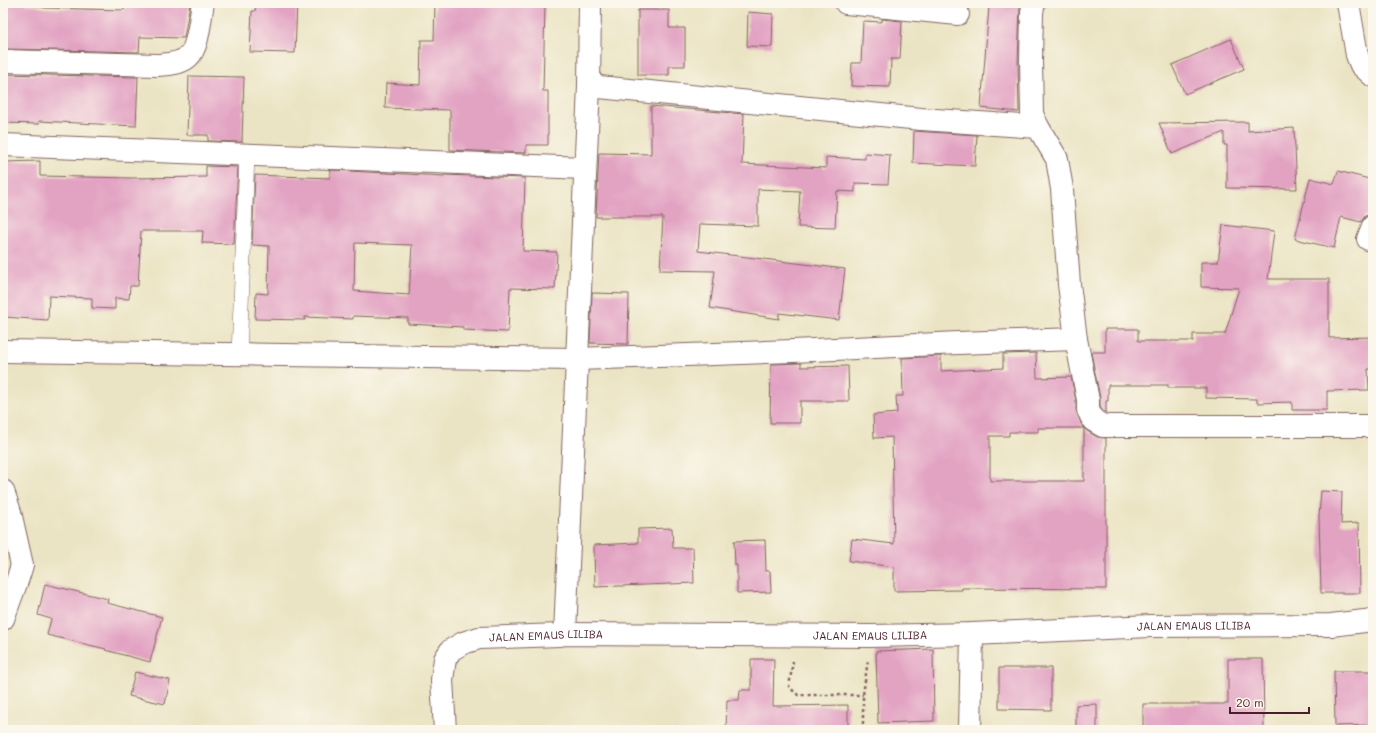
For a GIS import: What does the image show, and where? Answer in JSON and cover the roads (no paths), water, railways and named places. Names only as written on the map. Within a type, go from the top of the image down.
[{"type":"street","points":[[3,61],[158,65],[175,63],[188,57],[194,48],[203,3]]},
{"type":"street","points":[[564,634],[589,86],[590,3]]},
{"type":"street","points":[[846,3],[958,14]]},
{"type":"street","points":[[1034,3],[1032,12],[1031,60],[1032,114],[1057,159],[1062,189],[1069,284],[1076,339],[1088,400],[1088,410],[1093,420],[1103,426],[1373,426]]},
{"type":"street","points":[[1348,3],[1359,60],[1373,76]]},
{"type":"street","points":[[589,86],[921,119],[1038,127]]},
{"type":"street","points":[[3,145],[585,168]]},
{"type":"street","points":[[3,351],[577,359],[785,352],[958,343],[1076,339]]},
{"type":"street","points":[[3,491],[10,512],[22,565],[3,619]]},
{"type":"street","name":"JALAN EMAUS LILIBA","points":[[445,730],[442,680],[445,659],[452,650],[463,643],[479,638],[564,634],[798,636],[972,634],[1151,626],[1331,625],[1373,620]]},
{"type":"street","points":[[970,730],[972,634]]},
{"type":"lane","points":[[239,355],[247,155]]}]
